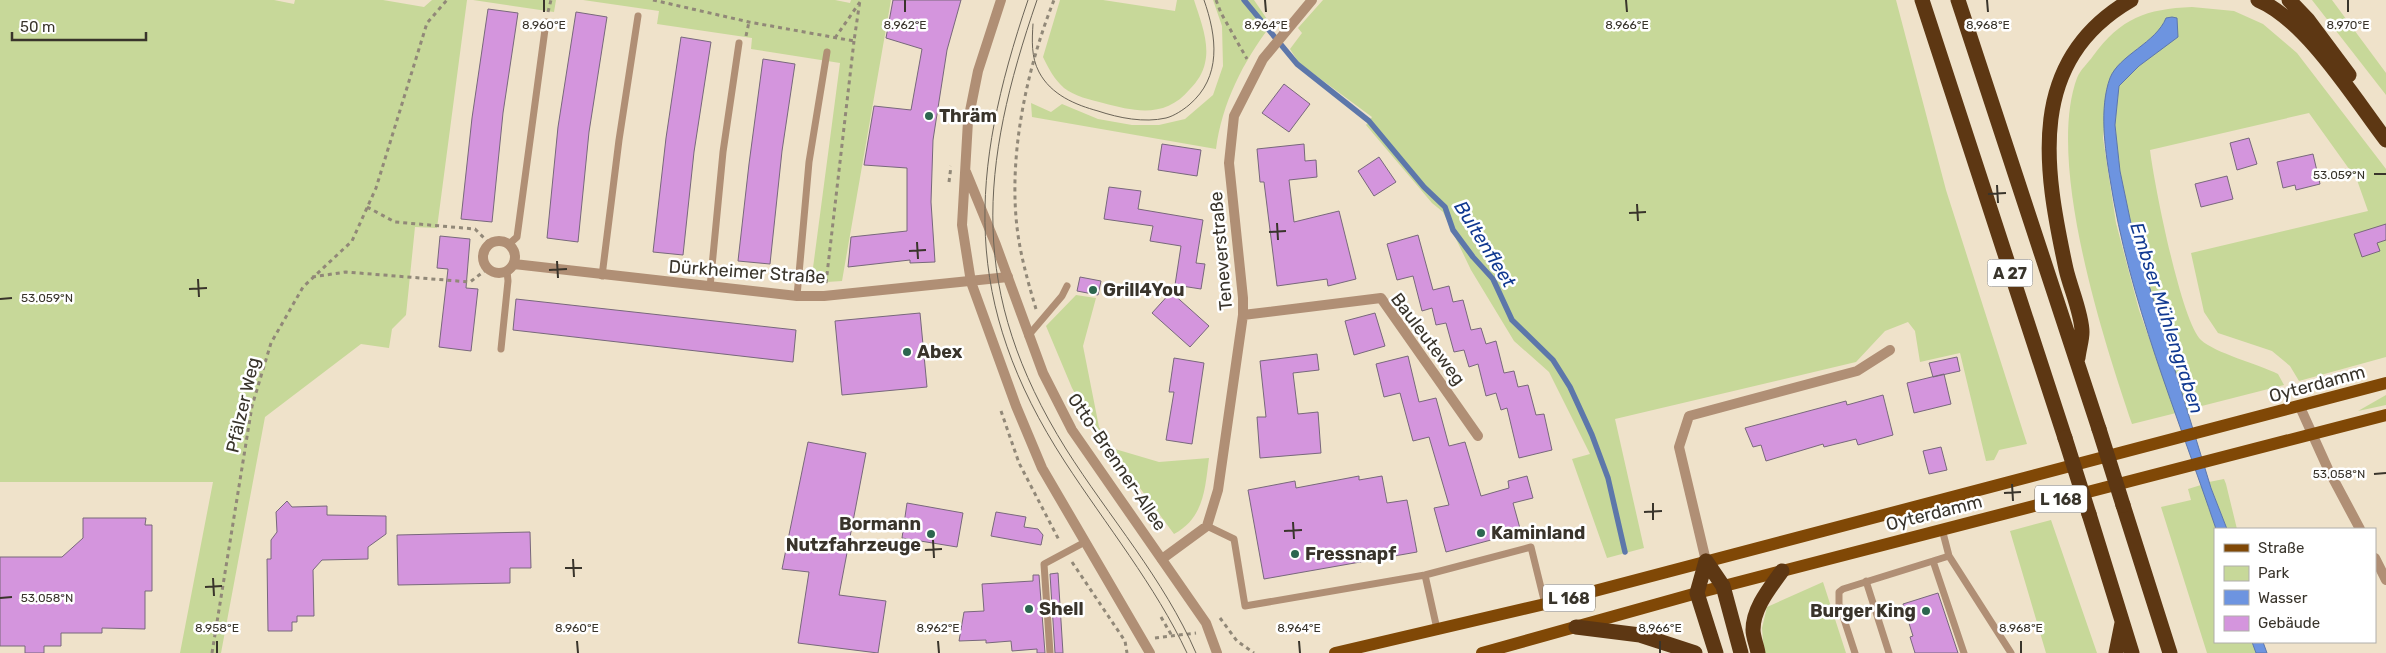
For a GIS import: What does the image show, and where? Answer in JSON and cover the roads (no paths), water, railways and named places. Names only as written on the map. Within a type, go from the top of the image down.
[{"type":"highway","name":"A 27","points":[[1922,0],[2066,438],[2132,653]]},
{"type":"highway","name":"A 27","points":[[1958,0],[2099,429],[2170,653]]},
{"type":"highway","points":[[2077,362],[2082,330],[2066,270],[2053,201],[2049,154],[2051,114],[2059,81],[2071,55],[2093,27],[2132,0]]},
{"type":"highway","points":[[2258,0],[2270,5],[2296,26],[2386,140]]},
{"type":"highway","points":[[2289,0],[2308,20],[2386,124]]},
{"type":"highway","points":[[1706,561],[1724,586],[1741,653]]},
{"type":"highway","points":[[1706,561],[1697,593],[1716,653]]},
{"type":"highway","points":[[1758,653],[1753,630],[1756,615],[1763,597],[1782,571]]},
{"type":"highway","points":[[2116,653],[2123,621]]},
{"type":"highway","points":[[1576,627],[1640,635],[1695,653]]},
{"type":"main road","name":"Oyterdamm","points":[[1335,653],[1545,604],[2386,383]]},
{"type":"main road","name":"Oyterdamm","points":[[1482,653],[1697,593],[2214,459],[2311,432],[2386,415]]},
{"type":"street","name":"Otto-Brenner-Allee","points":[[1001,0],[978,71],[968,121],[962,224],[971,282],[1016,406],[1042,468],[1150,653]]},
{"type":"street","name":"Teneverstraße","points":[[1207,526],[1218,490],[1243,315],[1244,298],[1229,163],[1234,116],[1263,59],[1283,32],[1312,0]]},
{"type":"street","name":"Otto-Brenner-Allee","points":[[965,169],[1021,310],[1028,336],[1056,402],[1072,430],[1162,559],[1209,631],[1216,653]]},
{"type":"street","name":"Dürkheimer Straße","points":[[509,244],[500,241],[490,244],[484,251],[483,260],[488,269],[497,273],[510,268],[797,296],[824,296],[1008,277]]},
{"type":"street","points":[[509,244],[515,254],[510,268]]},
{"type":"street","name":"Bauleuteweg","points":[[1243,315],[1381,298],[1478,436]]},
{"type":"street","points":[[1706,561],[1679,447],[1690,416],[1857,371],[1890,350]]},
{"type":"street","points":[[2300,407],[2359,528]]},
{"type":"street","points":[[1162,559],[1207,526]]},
{"type":"street","points":[[2376,560],[2386,580]]},
{"type":"lane","points":[[602,276],[619,140],[638,16]]},
{"type":"lane","points":[[509,244],[517,237],[546,22]]},
{"type":"lane","points":[[710,287],[723,152],[739,43]]},
{"type":"lane","points":[[797,296],[809,162],[827,52]]},
{"type":"lane","points":[[501,349],[510,268]]},
{"type":"lane","points":[[1028,336],[1062,296],[1067,286]]},
{"type":"lane","points":[[1207,526],[1234,539],[1245,606],[1425,575],[1531,546],[1545,604]]},
{"type":"lane","points":[[1942,529],[1949,556],[2011,653]]},
{"type":"lane","points":[[1050,653],[1044,564],[1085,542]]},
{"type":"lane","points":[[1854,653],[1839,604],[1838,592],[1866,581],[1949,556]]},
{"type":"lane","points":[[1933,561],[1964,653]]},
{"type":"lane","points":[[1425,575],[1437,629]]},
{"type":"lane","points":[[1866,581],[1888,653]]},
{"type":"water","points":[[2166,18],[2177,18],[2178,37],[2139,66],[2119,86],[2115,125],[2120,171],[2133,233],[2211,488],[2227,528],[2216,528],[2142,313],[2118,224],[2105,142],[2105,102],[2110,78],[2121,62],[2154,35]]},
{"type":"water","points":[[2252,643],[2263,643],[2267,653],[2256,653]]},
{"type":"waterway","name":"Bultenfleet","points":[[1244,0],[1297,64],[1369,121],[1424,187],[1445,207],[1453,230],[1473,257],[1493,279],[1512,320],[1553,360],[1570,387],[1592,435],[1608,478],[1625,552]]},
{"type":"tram line","points":[[1028,0],[1008,63],[994,123],[986,180],[985,236],[992,291],[1007,347],[1031,403],[1065,462],[1160,603],[1187,653]]},
{"type":"tram line","points":[[1037,0],[1018,61],[1003,119],[995,174],[993,229],[998,282],[1012,336],[1034,392],[1066,449],[1168,599],[1196,653]]},
{"type":"tram line","points":[[1033,24],[1032,36],[1036,66],[1044,80],[1057,93],[1081,106],[1114,116],[1140,120],[1166,118],[1187,107],[1200,94],[1212,69],[1214,42],[1204,0]]},
{"type":"place","name":"Thräm","points":[[929,116]]},
{"type":"place","name":"Grill4You","points":[[1093,290]]},
{"type":"place","name":"Abex","points":[[907,352]]},
{"type":"place","name":"Kaminland","points":[[1481,533]]},
{"type":"place","name":"Bormann Nutzfahrzeuge","points":[[931,534]]},
{"type":"place","name":"Fressnapf","points":[[1295,554]]},
{"type":"place","name":"Shell","points":[[1029,609]]},
{"type":"place","name":"Burger King","points":[[1926,611]]},
{"type":"water label","name":"Embser Mühlengraben","points":[[2167,318]]}]
